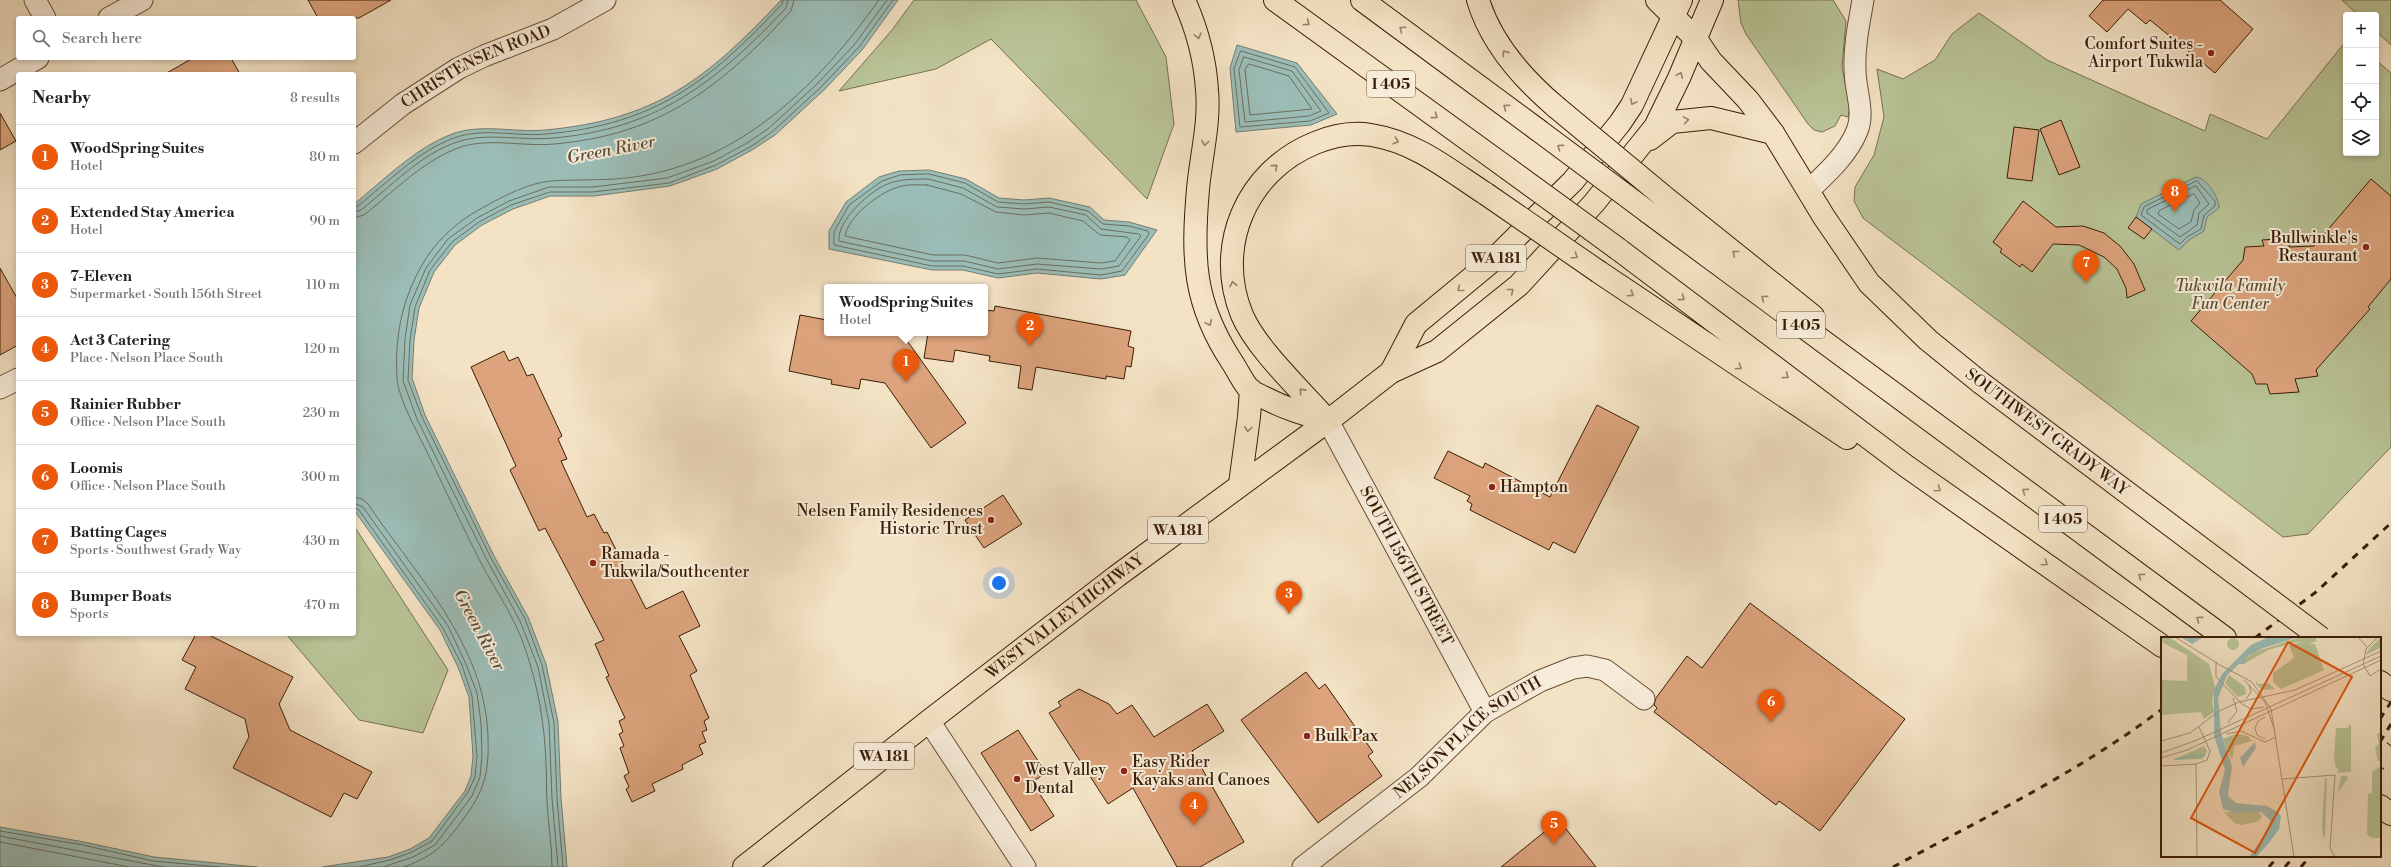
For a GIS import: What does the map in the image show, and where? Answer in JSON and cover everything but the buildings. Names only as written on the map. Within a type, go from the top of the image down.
[{"type":"main road","points":[[1184,0],[1195,25],[1201,46],[1207,91],[1207,128],[1198,189],[1196,277],[1207,317],[1217,339],[1250,390],[1289,411],[1328,420]]},
{"type":"main road","name":"I 405","points":[[1275,0],[1618,249],[1906,466],[2154,640]]},
{"type":"main road","name":"I 405","points":[[1362,0],[2224,637]]},
{"type":"main road","points":[[1478,0],[1489,26],[1510,60],[1539,93],[1662,195],[1820,322],[1953,438]]},
{"type":"main road","name":"SOUTHWEST GRADY WAY","points":[[1657,0],[1678,8],[1711,62],[1748,100],[1773,133],[1824,217],[1869,284],[1928,340],[1981,383],[2320,637]]},
{"type":"main road","points":[[1641,146],[1654,127],[1696,39],[1712,0]]},
{"type":"main road","name":"WEST VALLEY HIGHWAY","points":[[1391,372],[1416,324],[1492,262],[1569,185],[1620,123],[1632,105],[1678,8]]},
{"type":"main road","points":[[1641,146],[1672,122],[1689,119],[1711,118],[1773,133]]},
{"type":"main road","points":[[1328,420],[1264,348],[1243,317],[1236,298],[1232,278],[1232,246],[1243,209],[1251,194],[1274,167],[1302,148],[1342,135],[1369,134],[1392,139],[1428,154],[1837,433],[1906,466]]},
{"type":"main road","name":"WEST VALLEY HIGHWAY","points":[[744,867],[929,721],[1240,484],[1391,372],[1437,350],[1519,285],[1594,203],[1641,146]]},
{"type":"main road","points":[[1240,484],[1250,412],[1250,390]]},
{"type":"main road","points":[[2381,683],[2391,690]]},
{"type":"main road","points":[[2381,753],[2391,760]]},
{"type":"main road","points":[[2381,807],[2391,814]]},
{"type":"street","points":[[35,0],[44,16]]},
{"type":"street","points":[[113,16],[142,0]]},
{"type":"street","name":"CHRISTENSEN ROAD","points":[[356,141],[403,104],[459,68],[484,56],[553,29],[605,0]]},
{"type":"street","points":[[1809,190],[1841,156],[1857,131],[1860,116],[1855,71],[1855,46],[1863,0]]},
{"type":"street","points":[[0,80],[35,60]]},
{"type":"street","points":[[0,388],[16,380]]},
{"type":"street","name":"SOUTH 156TH STREET","points":[[1328,420],[1485,712]]},
{"type":"street","name":"NELSON PLACE SOUTH","points":[[1303,867],[1419,777],[1485,712],[1540,681],[1573,668],[1587,666],[1605,670],[1644,699]]},
{"type":"street","points":[[929,721],[1025,867]]},
{"type":"green space","points":[[914,0],[1136,0],[1166,57],[1174,124],[1147,199],[991,39],[936,69],[839,91],[892,30]]},
{"type":"green space","points":[[1738,0],[1833,0],[1846,21],[1842,67],[1850,108],[1848,117],[1841,115],[1835,126],[1822,132],[1814,130],[1808,124],[1746,34],[1741,23]]},
{"type":"green space","points":[[2342,0],[2391,0],[2391,45],[2379,34],[2379,12],[2355,12]]},
{"type":"green space","name":"Tukwila Family Fun Center","points":[[1979,13],[2047,60],[2205,131],[2210,114],[2267,139],[2343,45],[2343,156],[2379,156],[2379,63],[2391,73],[2391,447],[2308,534],[2283,537],[1863,218],[1854,201],[1855,187],[1874,155],[1884,117],[1877,69],[1903,79],[1935,60],[1952,34]]},
{"type":"green space","points":[[356,529],[448,670],[423,733],[359,720],[288,636],[356,636]]},
{"type":"water","name":"Green River","points":[[781,0],[898,0],[862,50],[824,90],[775,135],[752,150],[717,169],[670,186],[594,196],[550,196],[513,209],[482,225],[455,245],[434,272],[419,308],[414,340],[412,378],[425,415],[494,556],[528,617],[546,664],[558,722],[561,798],[567,867],[322,867],[388,857],[410,849],[429,838],[465,791],[471,776],[473,756],[469,697],[458,667],[440,630],[356,513],[356,202],[388,175],[425,147],[452,134],[475,129],[533,131],[584,125],[618,117],[649,105],[677,91],[703,73],[729,52]]},
{"type":"water","points":[[1237,45],[1297,63],[1337,114],[1311,125],[1236,132],[1230,68]]},
{"type":"water","points":[[929,170],[966,179],[999,198],[1024,200],[1049,198],[1090,207],[1104,220],[1129,222],[1157,230],[1125,275],[1101,279],[1037,273],[998,278],[963,270],[932,270],[829,249],[829,231],[846,202],[879,177],[899,171]]},
{"type":"water","points":[[2196,177],[2204,181],[2212,189],[2217,199],[2219,208],[2207,217],[2204,231],[2189,240],[2179,250],[2136,217],[2141,204]]},
{"type":"water","points":[[0,827],[84,842],[154,857],[257,867],[0,867]]},
{"type":"railway","points":[[2256,637],[2316,592],[2391,523]]},
{"type":"railway","points":[[2381,717],[2391,702]]},
{"type":"railway","points":[[1893,867],[2064,774],[2130,732],[2161,710]]},
{"type":"railway","points":[[2381,740],[2391,724]]},
{"type":"railway","points":[[2381,764],[2391,749]]},
{"type":"railway","points":[[2269,867],[2277,857]]},
{"type":"railway","points":[[2285,867],[2293,857]]},
{"type":"railway","points":[[2301,867],[2309,857]]},
{"type":"place","name":"Comfort Suites - Airport Tukwila","points":[[2211,53]]},
{"type":"place","name":"Bumper Boats","points":[[2175,212]]},
{"type":"place","name":"Bullwinkle's Restaurant","points":[[2366,247]]},
{"type":"place","name":"Batting Cages","points":[[2086,283]]},
{"type":"place","name":"Extended Stay America","points":[[1030,346]]},
{"type":"place","name":"WoodSpring Suites","points":[[906,382]]},
{"type":"place","name":"Hampton","points":[[1492,487]]},
{"type":"place","name":"Nelsen Family Residences Historic Trust","points":[[991,520]]},
{"type":"place","name":"Ramada - Tukwila/Southcenter","points":[[593,563]]},
{"type":"place","name":"7-Eleven","points":[[1289,614]]},
{"type":"place","name":"Loomis","points":[[1771,722]]},
{"type":"place","name":"Bulk Pax","points":[[1307,736]]},
{"type":"place","name":"Easy Rider Kayaks and Canoes","points":[[1124,771]]},
{"type":"place","name":"West Valley Dental","points":[[1017,779]]},
{"type":"place","name":"Act 3 Catering","points":[[1194,825]]},
{"type":"place","name":"Rainier Rubber","points":[[1554,844]]}]
